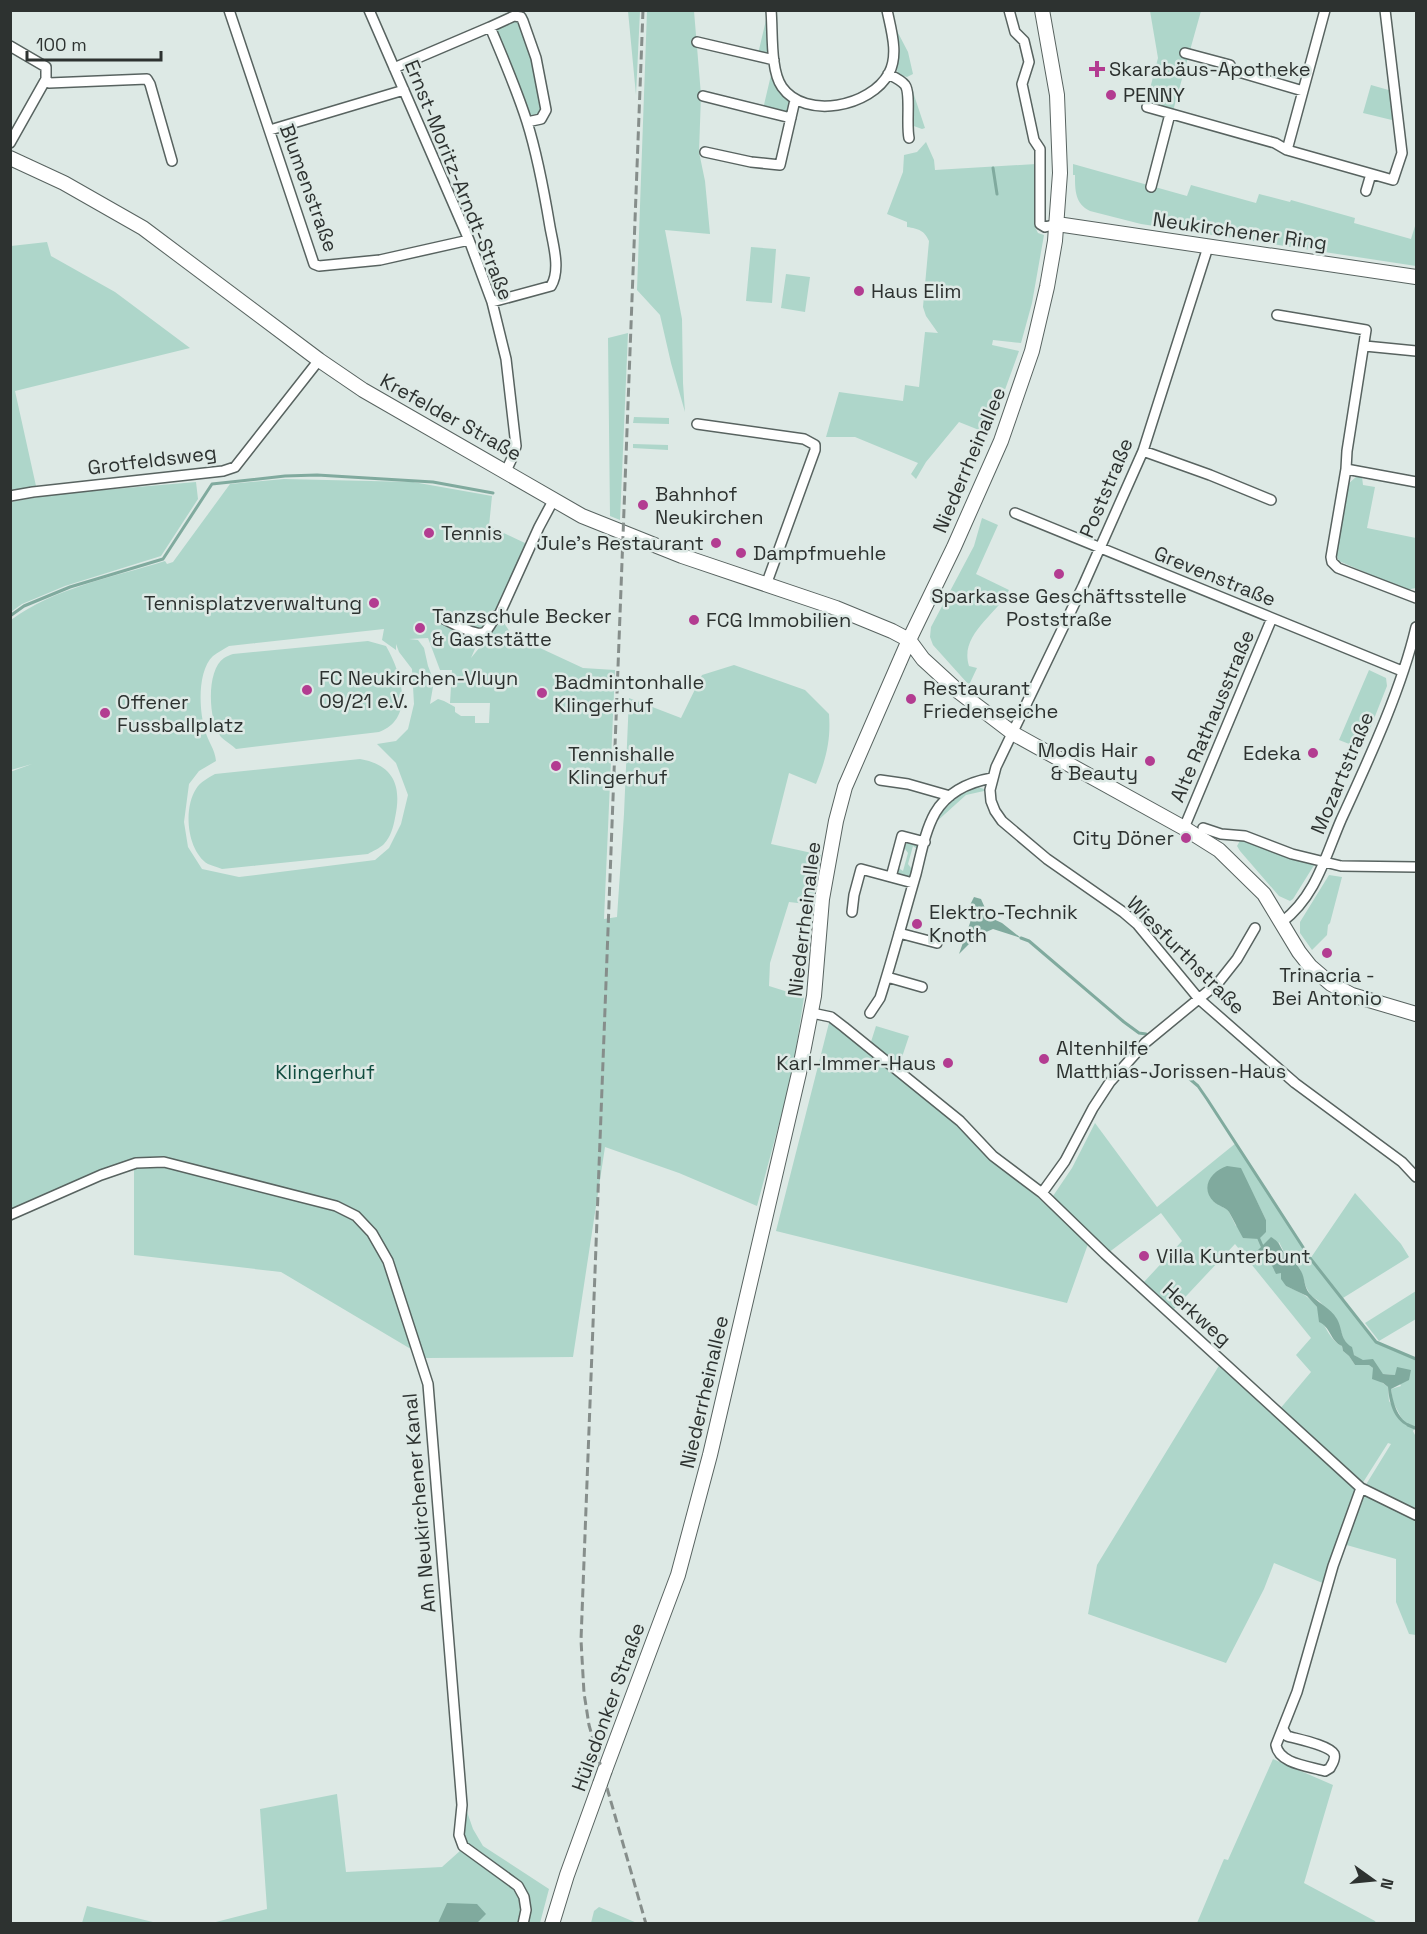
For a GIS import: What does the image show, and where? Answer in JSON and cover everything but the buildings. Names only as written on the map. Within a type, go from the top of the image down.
[{"type":"main road","name":"Niederrheinallee","points":[[698,1504],[800,1073],[812,1013],[822,899],[845,787],[909,640],[1001,441],[1031,353],[1047,287],[1057,224],[1060,173],[1057,95],[1042,10]]},
{"type":"main road","name":"Krefelder Straße","points":[[10,158],[64,183],[144,228],[318,360],[363,390],[582,516],[663,549],[836,608],[909,640]]},
{"type":"main road","name":"Neukirchener Ring","points":[[1057,224],[1416,277]]},
{"type":"main road","points":[[909,640],[923,659],[944,679],[1014,734],[1184,828],[1219,850],[1268,898],[1310,966],[1331,984],[1352,995],[1416,1014]]},
{"type":"main road","name":"Hülsdonker Straße","points":[[552,1923],[605,1770],[678,1575],[698,1504]]},
{"type":"street","name":"Blumenstraße","points":[[230,10],[315,264],[319,266],[380,260],[469,240]]},
{"type":"street","name":"Ernst-Moritz-Arndt-Straße","points":[[369,10],[469,240],[492,302],[506,359],[516,446],[506,471]]},
{"type":"street","points":[[771,10],[774,60],[782,87],[795,100],[823,106],[849,103],[864,97],[880,85],[888,74],[894,54],[887,10]]},
{"type":"street","points":[[1009,10],[1015,32],[1024,41],[1029,62],[1022,84],[1034,140],[1040,149],[1040,224],[1045,227],[1057,224]]},
{"type":"street","points":[[1287,150],[1325,10]]},
{"type":"street","points":[[1147,107],[1275,143],[1287,150],[1393,180],[1402,153],[1385,10]]},
{"type":"street","points":[[394,68],[514,16],[521,17],[536,58],[546,110],[541,119],[527,122]]},
{"type":"street","points":[[490,27],[512,78],[541,175],[553,244],[555,279],[551,286],[492,302]]},
{"type":"street","points":[[697,42],[774,60]]},
{"type":"street","points":[[10,46],[46,67],[45,79],[10,143]]},
{"type":"street","points":[[1185,53],[1303,91]]},
{"type":"street","points":[[888,74],[902,81],[907,87],[906,126],[909,138]]},
{"type":"street","points":[[45,79],[49,83],[147,79],[172,161]]},
{"type":"street","points":[[270,130],[404,90]]},
{"type":"street","points":[[703,96],[790,118]]},
{"type":"street","points":[[705,152],[751,162],[780,165],[795,100]]},
{"type":"street","points":[[1150,187],[1170,114]]},
{"type":"street","points":[[1366,191],[1371,174]]},
{"type":"street","name":"Poststraße","points":[[1014,734],[1143,451],[1208,247]]},
{"type":"street","points":[[1277,315],[1366,330],[1331,556],[1332,562],[1338,568],[1416,598]]},
{"type":"street","points":[[1365,346],[1416,351]]},
{"type":"street","name":"Grotfeldsweg","points":[[10,496],[223,471],[235,467],[318,360]]},
{"type":"street","points":[[697,424],[804,439],[815,445],[766,585]]},
{"type":"street","points":[[1143,451],[1271,500]]},
{"type":"street","points":[[1346,469],[1416,482]]},
{"type":"street","points":[[444,619],[474,633],[484,632],[500,613],[554,499]]},
{"type":"street","name":"Grevenstraße","points":[[1015,513],[1402,671]]},
{"type":"street","name":"Alte Rathausstraße","points":[[1184,828],[1272,618]]},
{"type":"street","name":"Mozartstraße","points":[[1282,922],[1297,910],[1325,863],[1338,827],[1365,768],[1402,671],[1416,627]]},
{"type":"street","name":"Wiesfurthstraße","points":[[1014,734],[992,778],[990,790],[991,801],[1002,821],[1047,859],[1137,924],[1199,999],[1296,1083],[1402,1162],[1416,1177]]},
{"type":"street","points":[[870,1013],[880,998],[925,842],[936,812],[950,795],[972,782],[992,778]]},
{"type":"street","points":[[880,780],[908,784],[950,795]]},
{"type":"street","points":[[1203,828],[1221,834],[1245,836],[1292,854],[1341,866],[1416,867]]},
{"type":"street","points":[[891,877],[902,836],[925,842]]},
{"type":"street","points":[[852,912],[861,869],[913,883]]},
{"type":"street","points":[[1042,1192],[1065,1161],[1093,1108],[1110,1082],[1145,1043],[1218,982],[1238,959],[1255,928]]},
{"type":"street","points":[[899,933],[937,943]]},
{"type":"street","points":[[887,976],[922,987]]},
{"type":"street","name":"Herkweg","points":[[812,1013],[831,1017],[844,1026],[960,1121],[993,1156],[1042,1192],[1105,1254],[1361,1488],[1416,1515]]},
{"type":"street","name":"Am Neukirchener Kanal","points":[[10,1215],[101,1175],[136,1163],[164,1162],[336,1206],[356,1216],[372,1233],[388,1261],[428,1384],[462,1805],[459,1840],[463,1846],[518,1886],[524,1897],[526,1910],[524,1923]]},
{"type":"street","points":[[1283,1729],[1287,1736],[1326,1748],[1334,1753],[1335,1758],[1330,1768],[1325,1771],[1285,1759],[1279,1754],[1276,1745],[1297,1692],[1333,1566],[1361,1488]]},
{"type":"green space","points":[[628,11],[640,11],[636,95]]},
{"type":"green space","points":[[647,11],[694,11],[701,95],[699,152],[705,181],[710,234],[665,230],[682,319],[685,412],[660,315],[637,290]]},
{"type":"green space","points":[[1150,11],[1201,11],[1173,111],[1146,104],[1158,58]]},
{"type":"green space","points":[[513,19],[521,23],[535,69],[543,110],[539,116],[532,117],[528,114],[496,33],[498,27]]},
{"type":"green space","points":[[766,20],[768,55],[758,54]]},
{"type":"green space","points":[[896,29],[908,52],[913,74],[907,77],[898,74],[896,66],[900,47]]},
{"type":"green space","points":[[771,75],[778,91],[791,104],[789,113],[763,109]]},
{"type":"green space","points":[[1371,85],[1392,91],[1396,121],[1363,113]]},
{"type":"green space","points":[[913,92],[925,128],[922,129],[911,125]]},
{"type":"green space","points":[[926,142],[934,160],[935,170],[1036,164],[1035,227],[1038,233],[1044,235],[1032,303],[1021,343],[993,340],[992,345],[1019,351],[989,434],[959,422],[926,462],[916,479],[911,474],[918,463],[855,437],[826,437],[839,392],[903,401],[905,385],[919,387],[925,332],[938,333],[926,316],[923,307],[929,241],[921,231],[907,227],[907,222],[887,214],[903,172],[904,155],[917,152]]},
{"type":"green space","points":[[1073,164],[1187,196],[1191,185],[1256,203],[1259,194],[1290,202],[1291,200],[1355,218],[1354,223],[1411,239],[1416,223],[1416,266],[1141,224],[1090,211],[1081,205],[1077,196]]},
{"type":"green space","points":[[47,242],[51,256],[115,292],[190,348],[15,391],[36,486],[11,490],[11,246]]},
{"type":"green space","points":[[751,247],[776,249],[772,303],[746,301]]},
{"type":"green space","points":[[786,274],[810,277],[805,312],[781,308]]},
{"type":"green space","points":[[628,333],[620,520],[610,516],[608,338]]},
{"type":"green space","points":[[634,417],[669,418],[669,424],[633,423]]},
{"type":"green space","points":[[633,444],[668,445],[668,450],[633,448]]},
{"type":"green space","points":[[1356,477],[1362,477],[1363,485],[1375,487],[1367,528],[1416,538],[1416,588],[1406,590],[1339,561],[1336,554],[1348,484]]},
{"type":"green space","name":"Klingerhuf","points":[[284,479],[413,482],[492,496],[489,526],[527,544],[498,608],[483,630],[471,658],[502,620],[512,635],[583,668],[615,670],[604,919],[617,917],[629,698],[681,718],[702,675],[734,665],[805,690],[829,714],[827,750],[816,784],[789,773],[771,844],[821,855],[815,905],[789,902],[770,963],[769,986],[804,997],[792,1075],[757,1206],[679,1173],[605,1147],[573,1357],[426,1358],[281,1272],[134,1255],[134,1165],[11,1215],[10,772],[32,764],[11,770],[11,620],[65,591],[165,561],[167,564],[173,562],[230,484]],"holes":[[[384,629],[382,640],[396,650],[396,644],[412,669],[414,704],[408,729],[396,741],[377,744],[396,763],[408,795],[401,824],[389,848],[375,860],[239,877],[202,869],[188,847],[184,822],[189,784],[199,771],[216,761],[201,713],[204,671],[213,656],[229,646]],[[428,638],[440,670],[452,670],[450,703],[490,703],[489,723],[475,723],[475,716],[461,716],[455,712],[455,707],[438,699],[430,704],[434,681],[424,648],[418,640],[409,639]]]},
{"type":"green space","points":[[196,482],[198,499],[161,556],[65,586],[22,604],[11,612],[11,502],[56,494]]},
{"type":"green space","points":[[982,518],[998,525],[976,574],[1009,590],[974,634],[969,644],[967,655],[969,666],[977,668],[969,685],[933,645],[930,637],[931,627],[974,546]]},
{"type":"green space","name":"FC Neukirchen-Vluyn 09/21 e.V.","points":[[368,641],[386,646],[400,681],[401,705],[398,716],[391,725],[379,732],[236,749],[221,737],[213,720],[211,696],[214,673],[224,658],[233,654]]},
{"type":"green space","points":[[1369,670],[1386,678],[1387,686],[1362,749],[1339,740]]},
{"type":"green space","points":[[360,759],[381,766],[388,772],[396,787],[397,796],[397,807],[390,835],[382,845],[368,854],[222,869],[208,864],[195,850],[189,829],[189,807],[196,789],[204,780],[215,774]]},
{"type":"green space","points":[[975,786],[984,791],[966,795],[935,823],[952,801]]},
{"type":"green space","points":[[1241,839],[1316,862],[1293,899],[1290,901],[1279,896],[1240,851],[1237,846]]},
{"type":"green space","points":[[909,842],[917,843],[920,851],[913,846],[908,864],[914,872],[911,876],[904,877],[898,874],[897,867],[903,871],[908,853],[903,846]]},
{"type":"green space","points":[[1329,875],[1342,877],[1327,935],[1312,950],[1300,933],[1300,922]]},
{"type":"green space","points":[[830,1019],[958,1123],[1088,1244],[1067,1303],[776,1231]]},
{"type":"green space","points":[[876,1026],[909,1036],[899,1066],[870,1045]]},
{"type":"green space","points":[[1095,1123],[1157,1207],[1236,1143],[1310,1259],[1355,1193],[1401,1244],[1409,1257],[1343,1298],[1325,1278],[1376,1343],[1416,1360],[1416,1427],[1413,1431],[1416,1437],[1416,1635],[1409,1634],[1396,1602],[1396,1559],[1343,1544],[1362,1491],[1391,1444],[1388,1443],[1362,1484],[1279,1410],[1311,1372],[1296,1355],[1311,1338],[1235,1244],[1174,1309],[1144,1282],[1182,1241],[1161,1213],[1108,1253],[1053,1199]],"holes":[[[1214,1202],[1257,1202],[1266,1220],[1236,1226],[1228,1210]],[[1279,1242],[1284,1252],[1300,1269],[1311,1296],[1337,1320],[1344,1340],[1354,1355],[1383,1374],[1395,1375],[1401,1386],[1391,1389],[1393,1402],[1403,1421],[1389,1401],[1388,1387],[1376,1377],[1373,1368],[1369,1365],[1355,1365],[1343,1351],[1342,1346],[1329,1333],[1314,1303],[1303,1294],[1286,1286],[1281,1273],[1274,1270],[1272,1266]]]},
{"type":"green space","points":[[1416,1291],[1416,1319],[1379,1341],[1365,1323]]},
{"type":"green space","points":[[1220,1364],[1357,1489],[1325,1584],[1274,1563],[1264,1589],[1226,1663],[1088,1614],[1097,1565]]},
{"type":"green space","points":[[1273,1759],[1333,1785],[1304,1883],[1376,1923],[1197,1923],[1224,1859],[1228,1860]]},
{"type":"green space","points":[[337,1794],[346,1872],[442,1867],[461,1850],[465,1806],[473,1829],[483,1846],[549,1889],[540,1923],[208,1924],[267,1909],[260,1809]]},
{"type":"green space","points":[[87,1906],[157,1923],[82,1923]]},
{"type":"green space","points":[[599,1907],[637,1923],[591,1923],[594,1911]]},
{"type":"shaded area","points":[[974,897],[981,899],[989,917],[1002,923],[1021,938],[993,929],[977,936],[959,954],[971,920],[970,905]]},
{"type":"shaded area","points":[[1227,1166],[1241,1168],[1266,1220],[1266,1232],[1259,1239],[1243,1238],[1228,1210],[1216,1203],[1210,1196],[1209,1180]]},
{"type":"shaded area","points":[[1271,1237],[1299,1268],[1309,1293],[1334,1315],[1354,1355],[1363,1360],[1373,1359],[1383,1374],[1395,1375],[1397,1367],[1411,1370],[1409,1380],[1391,1389],[1396,1409],[1401,1418],[1409,1424],[1408,1426],[1395,1415],[1388,1387],[1372,1379],[1373,1368],[1369,1365],[1355,1365],[1343,1351],[1342,1346],[1319,1322],[1317,1307],[1307,1296],[1286,1286],[1281,1279],[1281,1273],[1276,1274],[1272,1266],[1257,1251]]},
{"type":"shaded area","points":[[447,1903],[477,1904],[486,1914],[477,1923],[438,1923]]},
{"type":"waterway","points":[[993,168],[997,194]]},
{"type":"waterway","points":[[10,616],[24,606],[70,587],[163,559],[212,484],[317,475],[433,482],[493,493]]},
{"type":"waterway","points":[[1021,938],[1029,941],[1124,1022],[1139,1033],[1146,1034]]},
{"type":"waterway","points":[[1184,1074],[1198,1086],[1207,1099],[1310,1258],[1376,1342],[1416,1359]]},
{"type":"waterway","points":[[1259,1239],[1262,1246]]},
{"type":"waterway","points":[[1408,1425],[1415,1428]]},
{"type":"railway","points":[[643,10],[581,1640],[584,1693],[589,1725],[646,1924]]},
{"type":"place","name":"Skarabäus-Apotheke","points":[[1097,69]]},
{"type":"place","name":"PENNY","points":[[1111,95]]},
{"type":"place","name":"Haus Elim","points":[[859,291]]},
{"type":"place","name":"Bahnhof Neukirchen","points":[[643,505]]},
{"type":"place","name":"Tennis","points":[[429,533]]},
{"type":"place","name":"Jule's Restaurant","points":[[716,543]]},
{"type":"place","name":"Dampfmuehle","points":[[741,553]]},
{"type":"place","name":"Sparkasse Geschäftsstelle Poststraße","points":[[1059,574]]},
{"type":"place","name":"Tennisplatzverwaltung","points":[[374,603]]},
{"type":"place","name":"FCG Immobilien","points":[[694,620]]},
{"type":"place","name":"Tanzschule Becker & Gaststätte","points":[[420,628]]},
{"type":"place","name":"FC Neukirchen-Vluyn 09/21 e.V.","points":[[307,690]]},
{"type":"place","name":"Badmintonhalle Klingerhuf","points":[[542,693]]},
{"type":"place","name":"Restaurant Friedenseiche","points":[[911,699]]},
{"type":"place","name":"Offener Fussballplatz","points":[[105,713]]},
{"type":"place","name":"Edeka","points":[[1313,753]]},
{"type":"place","name":"Modis Hair & Beauty","points":[[1150,761]]},
{"type":"place","name":"Tennishalle Klingerhuf","points":[[556,766]]},
{"type":"place","name":"City Döner","points":[[1186,838]]},
{"type":"place","name":"Elektro-Technik Knoth","points":[[917,924]]},
{"type":"place","name":"Trinacria - Bei Antonio","points":[[1327,953]]},
{"type":"place","name":"Altenhilfe Matthias-Jorissen-Haus","points":[[1044,1059]]},
{"type":"place","name":"Karl-Immer-Haus","points":[[948,1063]]},
{"type":"place","name":"Villa Kunterbunt","points":[[1144,1256]]}]
